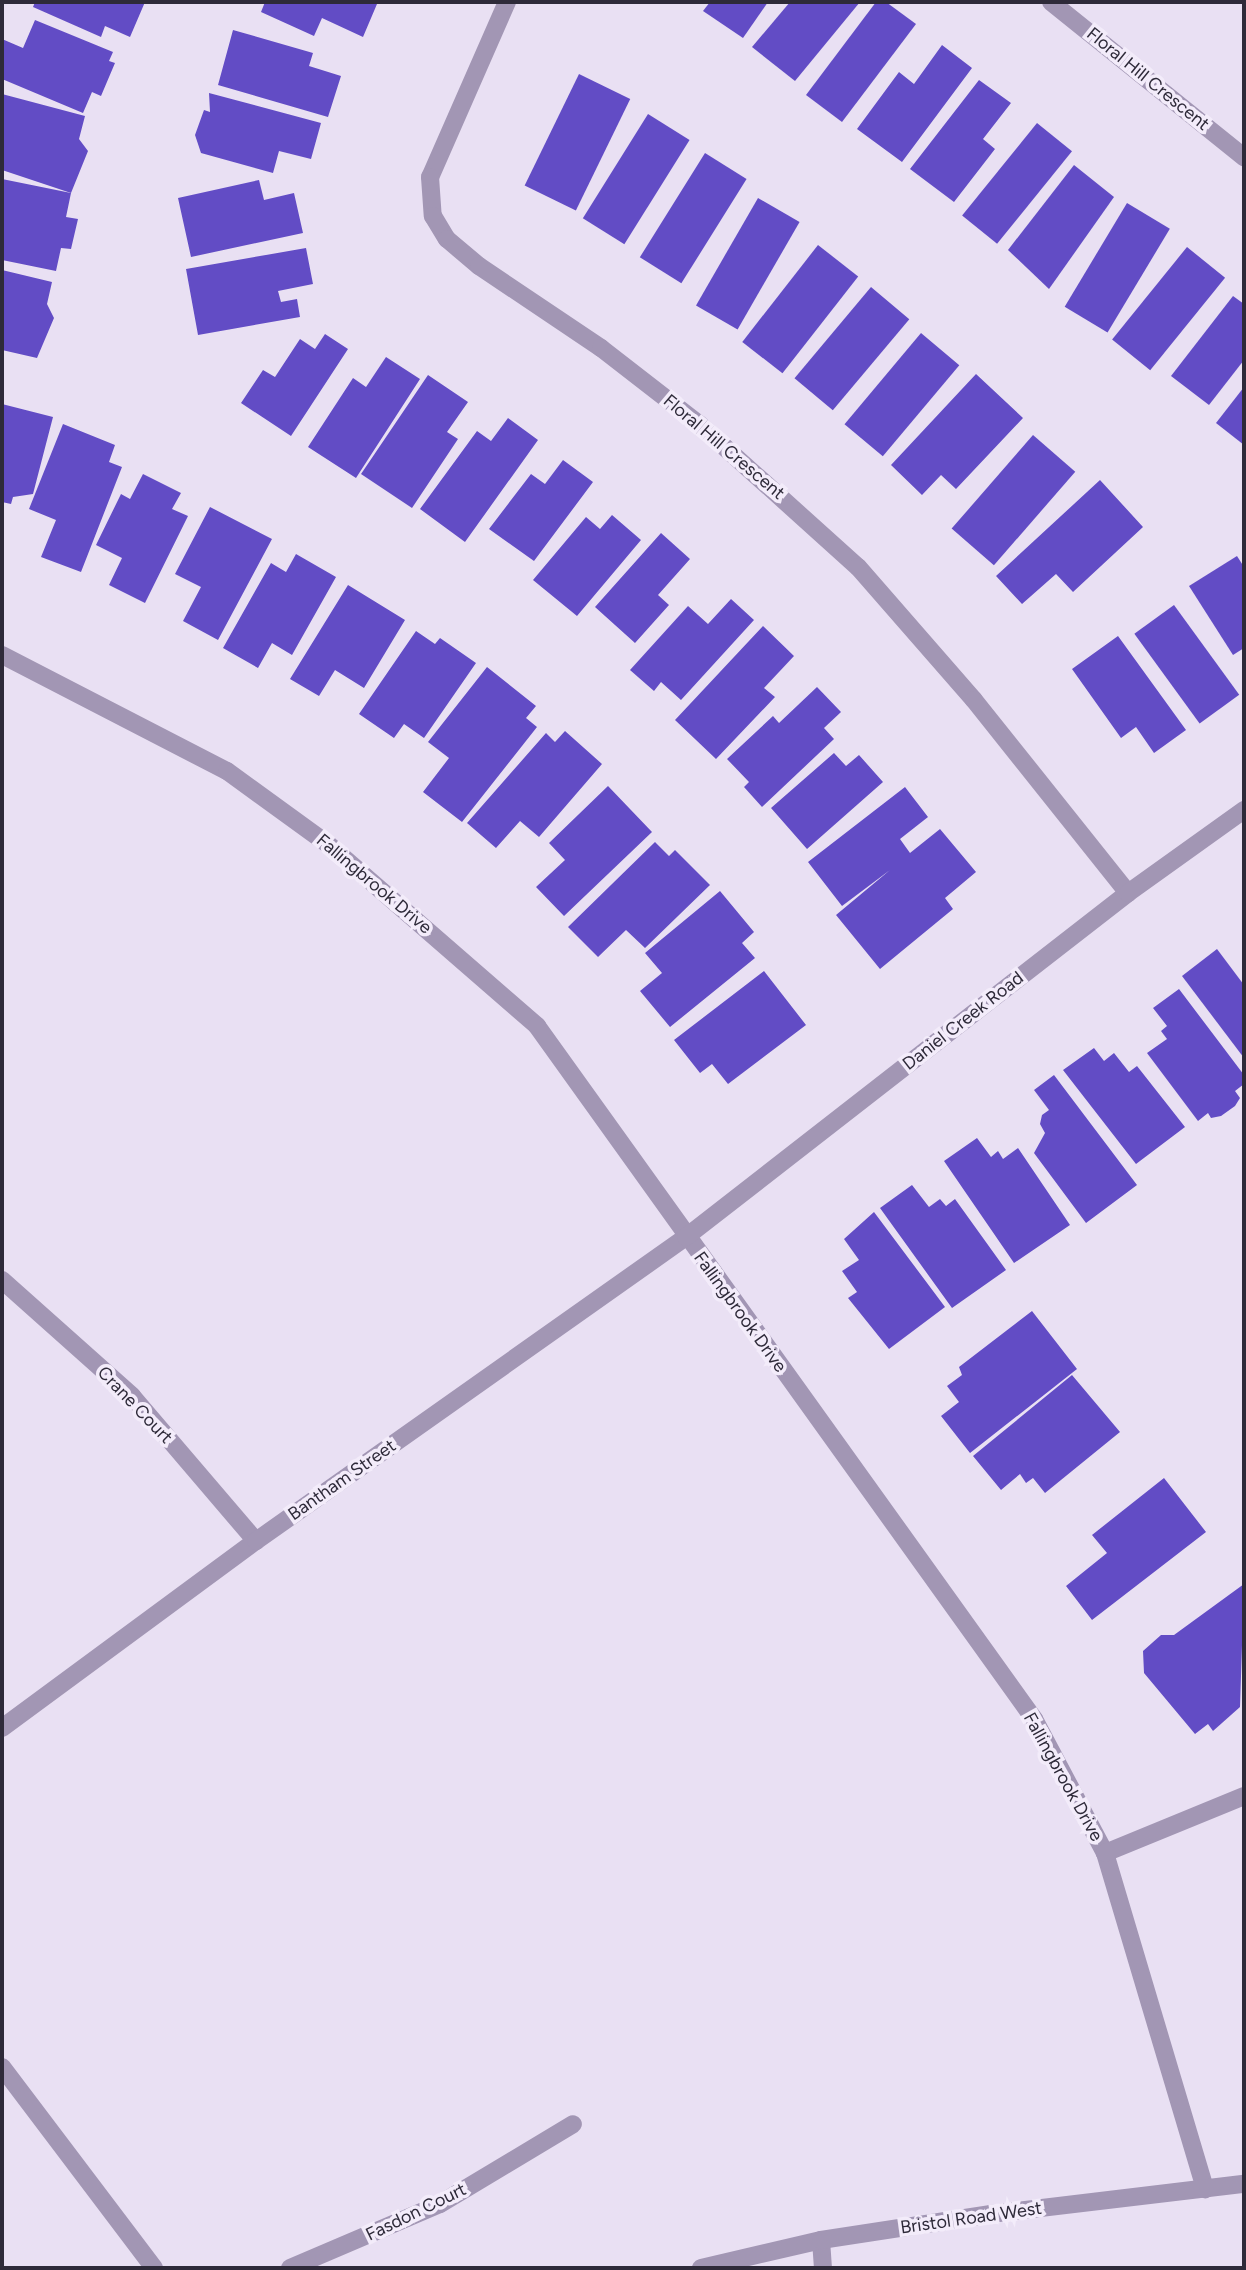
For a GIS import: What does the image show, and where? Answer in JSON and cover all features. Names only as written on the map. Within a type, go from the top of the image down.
[{"type":"street","name":"Floral Hill Crescent","points":[[507,2],[430,177],[433,216],[447,239],[699,424],[858,567],[974,699],[1128,893]]},
{"type":"street","name":"Floral Hill Crescent","points":[[1051,2],[1244,157]]},
{"type":"street","name":"Fallingbrook Drive","points":[[2,655],[227,771],[339,853],[537,1026],[1034,1719],[1105,1853],[1205,2189]]},
{"type":"street","name":"Daniel Creek Road","points":[[686,1237],[1128,893],[1244,810]]},
{"type":"street","name":"Bantham Street","points":[[2,1728],[256,1541],[686,1237]]},
{"type":"street","name":"Crane Court","points":[[2,1280],[132,1396],[256,1541]]},
{"type":"street","points":[[1105,1853],[1244,1796]]},
{"type":"street","points":[[2,2067],[154,2268]]},
{"type":"street","name":"Fasdon Court","points":[[290,2268],[440,2204],[573,2124]]},
{"type":"street","name":"Bristol Road West","points":[[701,2268],[821,2240],[991,2214],[1244,2184]]},
{"type":"street","points":[[821,2240],[823,2268]]},
{"type":"building","points":[[35,2],[145,2],[130,37],[105,26],[101,37],[33,7]]},
{"type":"building","points":[[265,2],[377,4],[363,37],[322,18],[314,36],[261,12]]},
{"type":"building","points":[[710,2],[768,2],[743,38],[703,11]]},
{"type":"building","points":[[790,2],[860,2],[795,81],[752,47]]},
{"type":"building","points":[[876,2],[886,2],[916,24],[842,122],[806,95]]},
{"type":"building","points":[[35,20],[113,52],[109,61],[115,63],[101,96],[92,92],[83,113],[2,79],[2,39],[23,48]]},
{"type":"building","points":[[233,30],[313,53],[309,66],[341,76],[328,117],[218,85]]},
{"type":"building","points":[[942,45],[972,68],[902,162],[857,129],[899,72],[914,84]]},
{"type":"building","points":[[579,74],[630,99],[576,210],[525,185]]},
{"type":"building","points":[[979,80],[1011,103],[983,139],[995,149],[954,202],[910,169]]},
{"type":"building","points":[[209,93],[321,123],[311,159],[279,151],[273,173],[201,153],[195,135],[204,110],[210,112]]},
{"type":"building","points":[[2,94],[85,116],[79,139],[88,151],[71,193],[2,170]]},
{"type":"building","points":[[648,114],[690,140],[624,244],[583,218]]},
{"type":"building","points":[[1037,123],[1072,151],[997,244],[962,215]]},
{"type":"building","points":[[705,153],[747,179],[681,283],[640,257]]},
{"type":"building","points":[[1074,165],[1114,197],[1049,289],[1008,250]]},
{"type":"building","points":[[2,179],[71,193],[66,217],[78,219],[71,249],[61,248],[56,271],[2,260]]},
{"type":"building","points":[[259,180],[264,200],[294,193],[303,233],[191,257],[178,198]]},
{"type":"building","points":[[758,198],[800,222],[738,329],[696,305]]},
{"type":"building","points":[[1127,203],[1170,229],[1108,332],[1065,307]]},
{"type":"building","points":[[818,245],[858,276],[782,373],[742,342]]},
{"type":"building","points":[[1187,247],[1225,278],[1150,370],[1112,339]]},
{"type":"building","points":[[306,248],[313,284],[278,291],[281,302],[297,299],[300,317],[198,335],[186,269]]},
{"type":"building","points":[[2,270],[52,282],[47,304],[54,318],[37,358],[2,350]]},
{"type":"building","points":[[871,287],[909,319],[833,410],[795,378]]},
{"type":"building","points":[[1233,296],[1244,304],[1244,360],[1209,405],[1171,376]]},
{"type":"building","points":[[921,333],[959,365],[883,456],[845,424]]},
{"type":"building","points":[[325,334],[348,349],[291,436],[241,403],[263,370],[275,377],[300,339],[315,349]]},
{"type":"building","points":[[386,357],[420,379],[356,478],[308,447],[353,378],[366,387]]},
{"type":"building","points":[[976,374],[1023,418],[956,489],[941,475],[922,495],[891,465]]},
{"type":"building","points":[[428,375],[468,402],[447,432],[458,439],[412,508],[361,474]]},
{"type":"building","points":[[1244,387],[1244,445],[1216,423]]},
{"type":"building","points":[[2,404],[53,417],[33,494],[13,497],[11,504],[2,502]]},
{"type":"building","points":[[508,418],[538,440],[465,542],[420,509],[477,431],[491,441]]},
{"type":"building","points":[[63,424],[115,445],[109,462],[122,467],[81,572],[41,557],[56,520],[29,509]]},
{"type":"building","points":[[1033,435],[1075,472],[994,565],[952,529]]},
{"type":"building","points":[[563,460],[593,482],[534,561],[489,529],[531,474],[545,484]]},
{"type":"building","points":[[143,474],[181,493],[172,509],[188,516],[145,603],[109,585],[122,558],[96,545],[121,494],[130,499]]},
{"type":"building","points":[[1100,480],[1143,527],[1073,592],[1056,574],[1022,604],[996,576]]},
{"type":"building","points":[[210,507],[272,539],[218,640],[183,621],[201,587],[175,574]]},
{"type":"building","points":[[612,515],[641,540],[577,616],[533,580],[586,517],[600,529]]},
{"type":"building","points":[[661,533],[690,559],[658,595],[669,605],[635,643],[595,607]]},
{"type":"building","points":[[296,554],[336,577],[292,655],[272,643],[258,668],[223,648],[271,563],[286,572]]},
{"type":"building","points":[[1237,556],[1244,567],[1244,648],[1233,655],[1189,586]]},
{"type":"building","points":[[348,585],[405,620],[364,688],[335,670],[319,696],[290,679]]},
{"type":"building","points":[[731,599],[754,620],[681,700],[661,682],[654,691],[630,670],[688,606],[708,624]]},
{"type":"building","points":[[1174,605],[1239,695],[1200,724],[1134,634]]},
{"type":"building","points":[[763,626],[794,656],[764,688],[775,697],[716,759],[675,720]]},
{"type":"building","points":[[416,631],[435,644],[440,638],[476,663],[424,738],[404,724],[394,738],[359,714]]},
{"type":"building","points":[[1118,636],[1186,730],[1154,753],[1136,727],[1121,738],[1072,669]]},
{"type":"building","points":[[487,667],[536,706],[526,718],[537,727],[462,822],[423,792],[449,758],[428,742]]},
{"type":"building","points":[[817,687],[841,712],[824,728],[834,739],[762,807],[744,787],[749,782],[727,759],[773,716],[779,723]]},
{"type":"building","points":[[565,731],[602,764],[539,837],[520,821],[496,848],[467,823],[546,733],[555,742]]},
{"type":"building","points":[[834,753],[846,766],[859,755],[883,782],[807,849],[771,808]]},
{"type":"building","points":[[608,786],[652,832],[564,916],[536,887],[565,860],[549,843]]},
{"type":"building","points":[[905,787],[928,817],[900,839],[910,853],[940,829],[976,872],[945,898],[953,909],[880,969],[836,915],[890,870],[842,906],[808,862]]},
{"type":"building","points":[[655,842],[669,856],[675,850],[710,885],[645,948],[626,930],[598,957],[568,927]]},
{"type":"building","points":[[720,891],[754,932],[742,943],[755,958],[670,1027],[640,991],[662,973],[645,953]]},
{"type":"building","points":[[1217,949],[1244,985],[1244,1058],[1182,976]]},
{"type":"building","points":[[764,971],[806,1025],[728,1084],[712,1064],[700,1073],[674,1040]]},
{"type":"building","points":[[1179,989],[1244,1075],[1244,1084],[1235,1091],[1240,1098],[1235,1106],[1221,1116],[1211,1118],[1208,1113],[1198,1121],[1147,1053],[1167,1039],[1161,1031],[1167,1026],[1153,1008]]},
{"type":"building","points":[[1094,1048],[1104,1061],[1114,1053],[1129,1072],[1137,1066],[1185,1127],[1136,1164],[1063,1070]]},
{"type":"building","points":[[1054,1075],[1137,1185],[1086,1223],[1034,1153],[1045,1133],[1040,1124],[1042,1115],[1049,1110],[1034,1090]]},
{"type":"building","points":[[977,1138],[991,1157],[998,1151],[1003,1159],[1018,1148],[1070,1225],[1014,1263],[944,1161]]},
{"type":"building","points":[[912,1185],[929,1207],[940,1199],[946,1206],[955,1199],[1006,1270],[952,1308],[880,1208]]},
{"type":"building","points":[[874,1212],[945,1307],[889,1349],[848,1298],[857,1292],[842,1271],[859,1260],[844,1239]]},
{"type":"building","points":[[1032,1311],[1077,1369],[970,1453],[941,1416],[959,1402],[947,1386],[962,1375],[959,1367]]},
{"type":"building","points":[[1072,1375],[1120,1432],[1045,1493],[1033,1478],[1026,1483],[1020,1474],[1001,1490],[973,1456]]},
{"type":"building","points":[[1164,1478],[1206,1532],[1092,1620],[1066,1586],[1107,1553],[1092,1535]]},
{"type":"building","points":[[1244,1584],[1240,1707],[1213,1731],[1208,1724],[1195,1734],[1144,1673],[1143,1651],[1161,1635],[1174,1635]]}]
